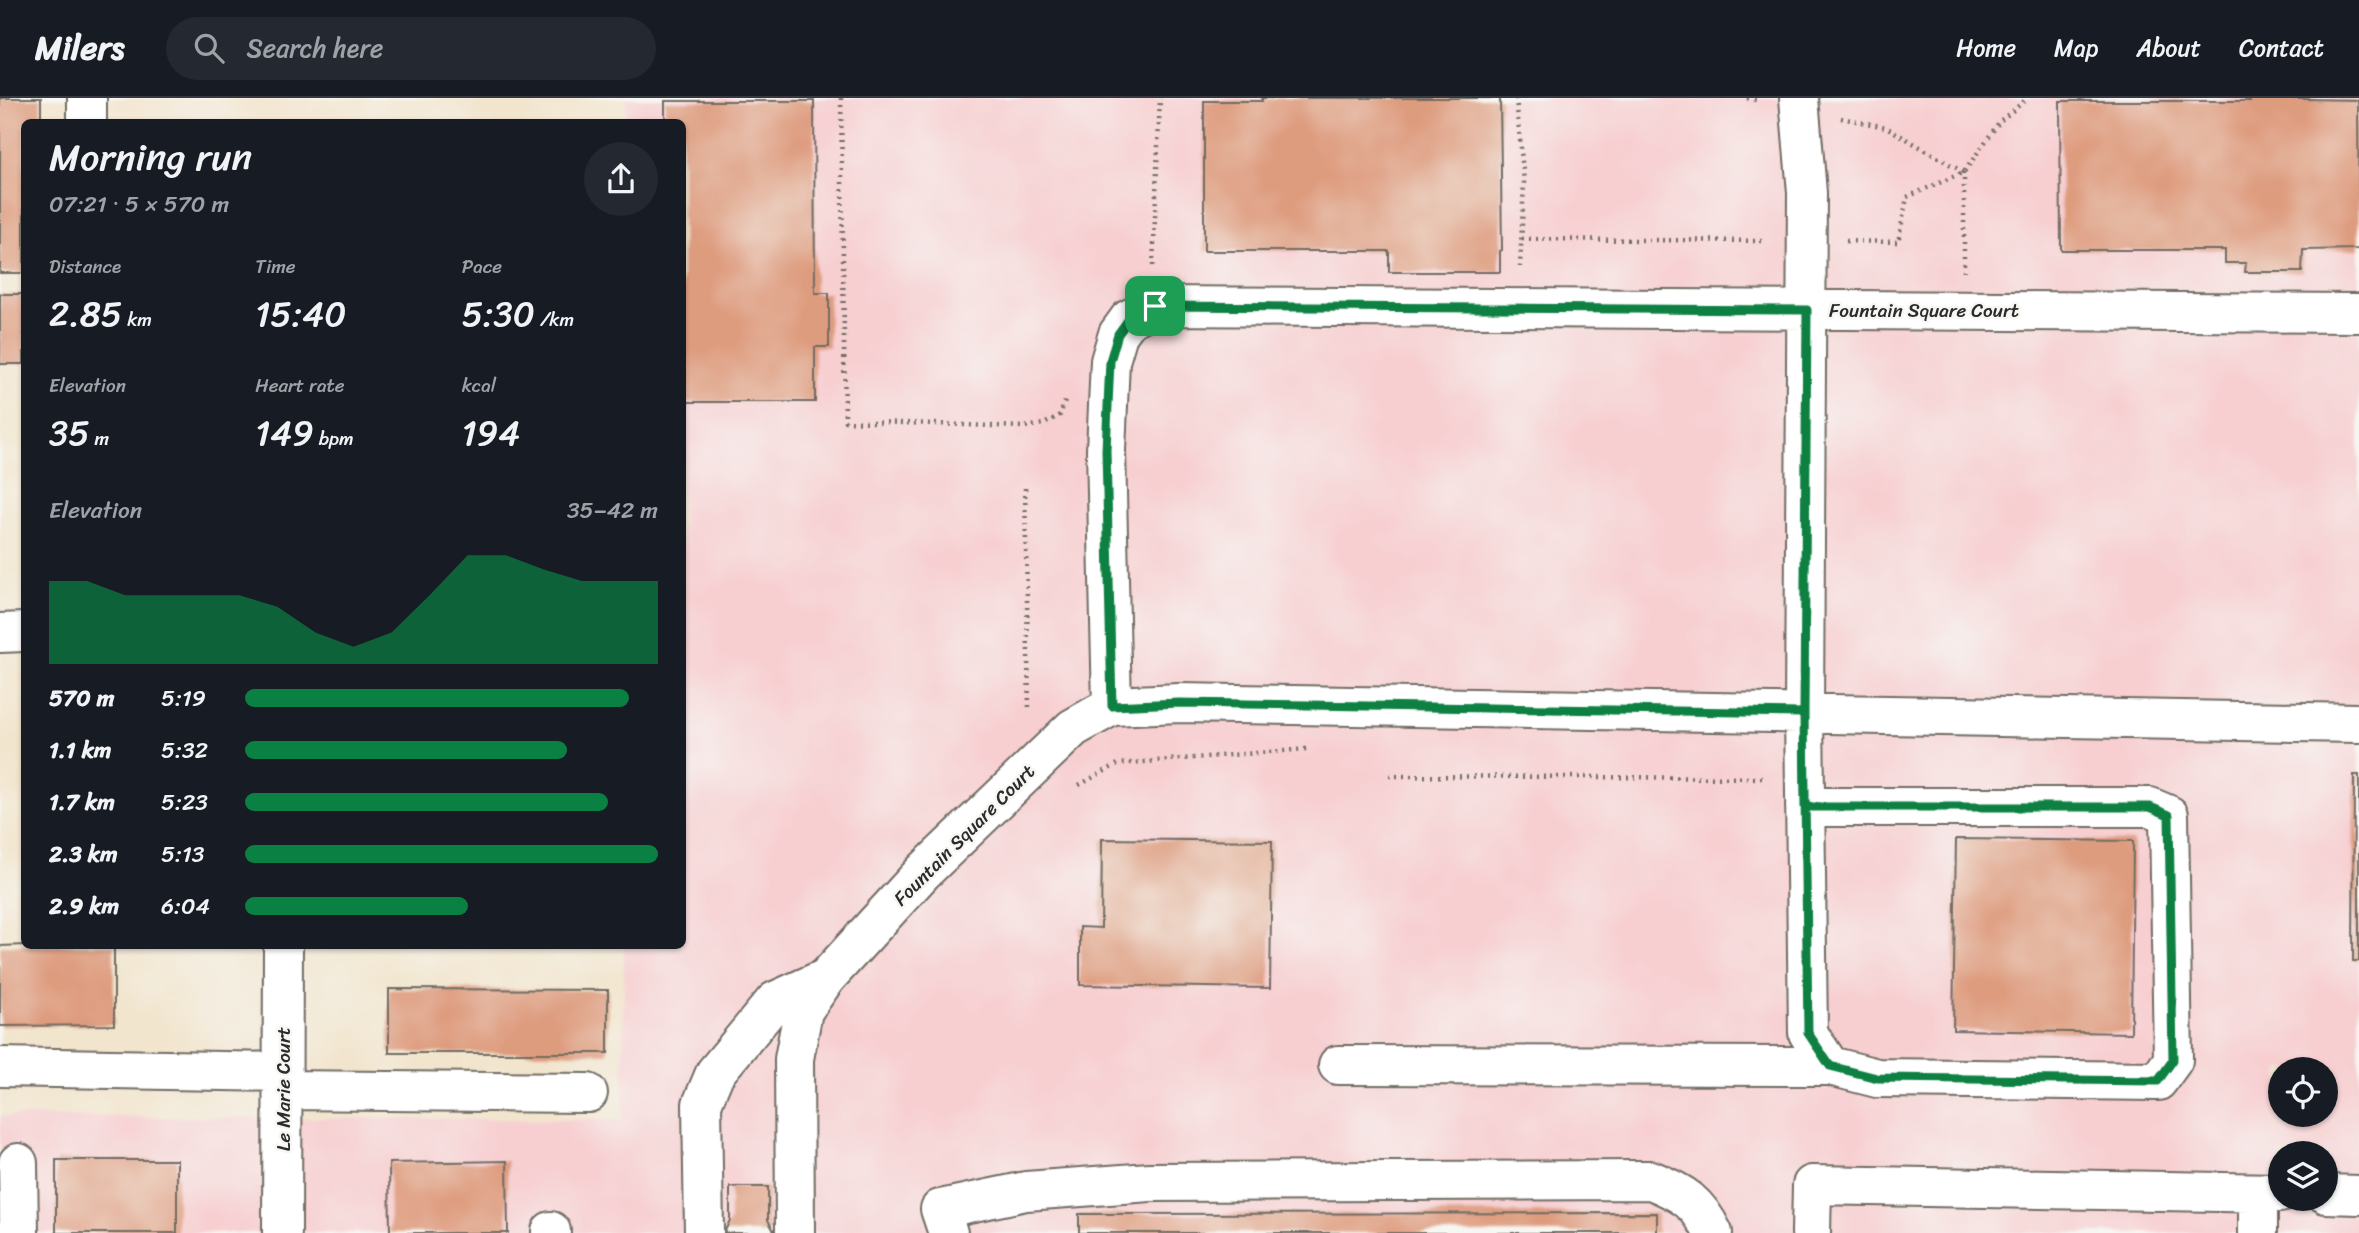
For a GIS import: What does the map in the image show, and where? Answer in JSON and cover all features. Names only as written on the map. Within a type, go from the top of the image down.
[{"type":"street","points":[[87,98],[87,119]]},
{"type":"street","points":[[1800,104],[1808,241],[1804,713],[1808,1033],[1830,1066]]},
{"type":"street","name":"Fountain Square Court","points":[[1112,706],[1106,450],[1110,361],[1118,334],[1129,319],[1155,306],[2359,313]]},
{"type":"street","points":[[0,633],[21,632]]},
{"type":"street","name":"Fountain Square Court","points":[[795,1233],[794,1059],[803,1011],[826,978],[923,872],[1073,728],[1112,706],[1179,703],[2359,723]]},
{"type":"street","points":[[1338,1065],[1830,1066],[1877,1078],[2158,1081],[2173,1060],[2169,815],[2150,807],[1805,807]]},
{"type":"street","name":"Le Marie Court","points":[[282,1233],[283,949]]},
{"type":"street","name":"Fountain Square Court","points":[[704,1233],[702,1104],[715,1073],[775,1001],[826,978]]},
{"type":"street","points":[[0,1067],[588,1093]]},
{"type":"street","points":[[18,1163],[19,1233]]},
{"type":"street","points":[[944,1221],[1026,1191],[1150,1182],[1651,1180],[1696,1204],[1713,1233]]},
{"type":"street","points":[[1811,1233],[1812,1185],[2268,1193]]},
{"type":"street","points":[[2338,1194],[2359,1195]]},
{"type":"street","points":[[2258,1233],[2268,1197]]},
{"type":"path","points":[[841,98],[845,421],[1024,427]]},
{"type":"path","points":[[1152,277],[1160,98]]},
{"type":"path","points":[[1747,98],[1800,104],[1886,127],[1964,172]]},
{"type":"path","points":[[1522,239],[1898,242],[1907,197],[1964,172],[2000,121],[2028,98]]},
{"type":"path","points":[[1964,172],[1964,276]]},
{"type":"path","points":[[1025,488],[1029,711]]},
{"type":"path","points":[[1079,785],[1118,764],[1312,749]]},
{"type":"path","points":[[1389,776],[1778,778]]},
{"type":"shaded area","points":[[626,98],[2359,98],[2359,1233],[0,1233],[0,1116],[623,1120],[624,949],[686,949],[686,119],[626,119]]},
{"type":"building","points":[[0,98],[41,98],[41,119],[21,119],[21,273],[0,273]]},
{"type":"building","points":[[1262,98],[1500,98],[1500,272],[1389,272],[1389,251],[1204,251],[1204,101],[1262,101]]},
{"type":"building","points":[[2250,98],[2358,100],[2359,249],[2303,250],[2302,272],[2245,272],[2246,263],[2225,263],[2225,250],[2061,250],[2060,101],[2250,101]]},
{"type":"building","points":[[665,101],[814,101],[815,293],[829,293],[829,347],[815,347],[815,402],[686,402],[686,119],[665,119]]},
{"type":"building","points":[[0,294],[21,294],[21,364],[0,364]]},
{"type":"building","points":[[2354,775],[2359,775],[2359,961],[2353,961]]},
{"type":"building","points":[[1102,839],[1272,841],[1270,988],[1080,985],[1080,927],[1101,928]]},
{"type":"building","points":[[1956,839],[2133,841],[2131,1033],[1953,1030]]},
{"type":"building","points":[[21,945],[21,949],[114,949],[114,1025],[0,1026],[0,946]]},
{"type":"building","points":[[389,989],[608,990],[608,1053],[389,1053]]},
{"type":"building","points":[[56,1160],[177,1160],[177,1233],[56,1233]]},
{"type":"building","points":[[507,1161],[508,1233],[390,1233],[389,1163]]},
{"type":"building","points":[[730,1187],[768,1187],[768,1220],[775,1233],[724,1233],[730,1220]]},
{"type":"building","points":[[1657,1213],[1657,1233],[1079,1233],[1079,1214]]},
{"type":"route","points":[[1155,306],[1129,319],[1118,334],[1110,361],[1106,450],[1112,706],[1179,703],[1804,713],[1805,807],[2150,807],[2169,815],[2173,1060],[2158,1081],[2127,1083],[1877,1078],[1830,1066],[1808,1033],[1806,882],[1805,778],[1804,713],[1807,310],[1155,306]]}]
